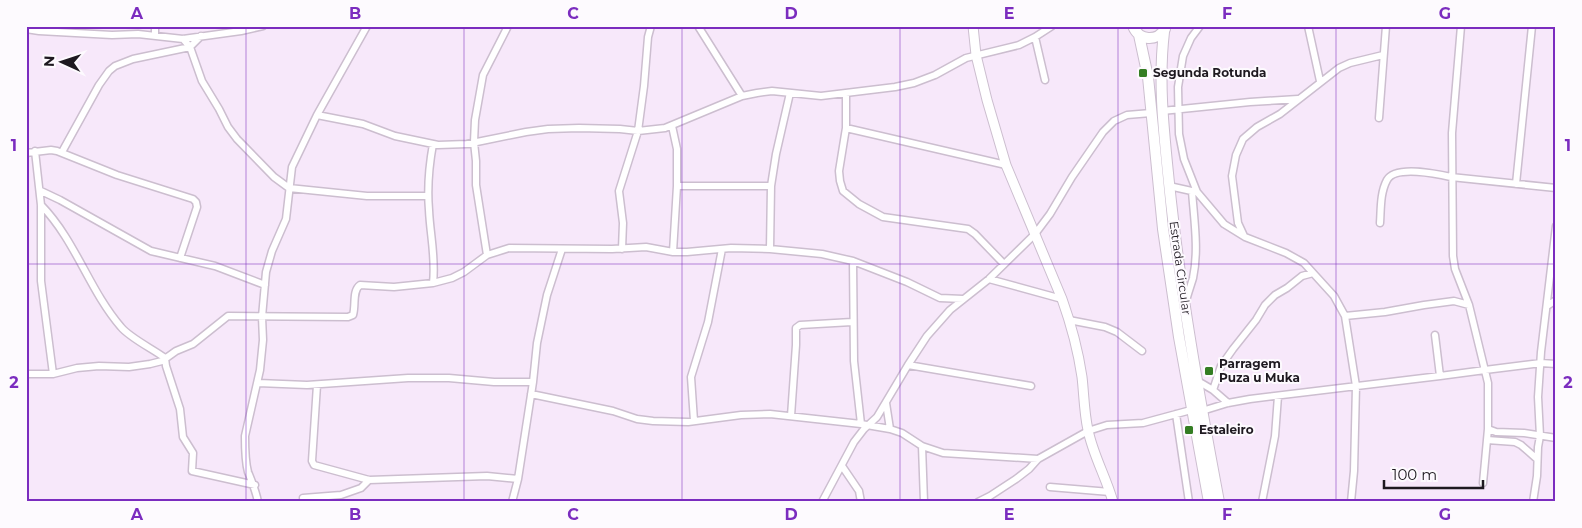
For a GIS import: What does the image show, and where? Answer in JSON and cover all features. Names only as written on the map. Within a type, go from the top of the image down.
[{"type":"main road","points":[[1136,31],[1145,38],[1152,39],[1159,37],[1165,29]]},
{"type":"main road","name":"Estrada Circular","points":[[1165,29],[1162,52],[1162,111],[1173,224],[1196,380],[1219,502]]},
{"type":"main road","name":"Estrada Circular","points":[[1136,31],[1148,77],[1163,229],[1191,410],[1209,502]]},
{"type":"street","points":[[154,36],[155,26]]},
{"type":"street","points":[[26,29],[39,31],[83,30],[183,39],[229,29],[263,26]]},
{"type":"street","points":[[258,502],[255,485],[248,472],[245,446],[248,421],[258,383],[263,340],[264,285],[272,251],[286,219],[292,167],[317,115],[367,26]]},
{"type":"street","points":[[487,255],[478,200],[474,142],[475,120],[485,68],[508,26]]},
{"type":"street","points":[[622,249],[623,223],[619,191],[638,131],[648,37],[651,26]]},
{"type":"street","points":[[698,26],[742,96]]},
{"type":"street","points":[[973,26],[976,55],[1006,165],[1069,320],[1082,376],[1088,431],[1113,502]]},
{"type":"street","points":[[317,115],[363,124],[395,136],[433,144],[456,145],[526,132],[579,128],[638,131],[672,126],[742,96],[757,92],[821,96],[914,83],[966,58],[1003,50],[1035,37],[1052,26]]},
{"type":"street","points":[[1185,304],[1195,264],[1195,191],[1184,159],[1179,134],[1178,87],[1183,56],[1191,38],[1200,26]]},
{"type":"street","points":[[1308,26],[1320,81]]},
{"type":"street","points":[[1379,118],[1386,26]]},
{"type":"street","points":[[1461,26],[1452,133],[1453,256],[1455,269],[1469,305],[1488,383],[1488,429],[1483,483]]},
{"type":"street","points":[[1516,184],[1532,26]]},
{"type":"street","points":[[62,152],[99,85],[110,71],[116,66],[133,59],[190,47],[201,36]]},
{"type":"street","points":[[1035,37],[1045,80]]},
{"type":"street","points":[[183,39],[190,47],[202,81],[228,127],[237,139],[274,177],[289,188],[367,196],[428,196]]},
{"type":"street","points":[[1245,237],[1238,223],[1232,176],[1236,155],[1243,140],[1257,127],[1280,114],[1339,68],[1350,63],[1383,55]]},
{"type":"street","points":[[770,249],[772,186],[776,154],[790,93]]},
{"type":"street","points":[[846,93],[846,128],[840,171],[841,187],[847,196],[883,217],[968,229],[1004,264]]},
{"type":"street","points":[[1162,111],[1299,98]]},
{"type":"street","points":[[822,502],[854,442],[865,425],[877,417],[927,336],[950,310],[989,279],[1035,234],[1103,132],[1114,121],[1128,115],[1151,113]]},
{"type":"street","points":[[672,126],[677,149],[678,186],[673,252]]},
{"type":"street","points":[[846,128],[1006,165]]},
{"type":"street","points":[[433,144],[428,178],[435,268],[433,282]]},
{"type":"street","points":[[26,153],[51,150],[62,152],[117,175],[193,199],[197,207],[180,258]]},
{"type":"street","points":[[35,152],[41,191],[41,281],[53,374]]},
{"type":"street","points":[[1380,223],[1383,194],[1387,179],[1397,173],[1435,174],[1556,188]]},
{"type":"street","points":[[678,186],[772,186]]},
{"type":"street","points":[[1170,186],[1195,191],[1224,224],[1245,237],[1286,253],[1304,263],[1334,296],[1345,316],[1356,386],[1352,502]]},
{"type":"street","points":[[41,191],[151,250],[215,266],[264,285]]},
{"type":"street","points":[[41,205],[48,212],[74,250],[96,293],[123,330],[165,358],[180,409],[183,437],[193,453],[192,471],[255,485]]},
{"type":"street","points":[[1533,502],[1540,436],[1538,397],[1542,363],[1541,352],[1556,226]]},
{"type":"street","points":[[26,374],[53,374],[77,368],[99,366],[129,368],[150,364],[193,344],[228,316],[348,317],[353,315],[355,292],[360,285],[394,287],[452,278],[464,272],[487,255],[509,248],[622,249],[646,247],[673,252],[770,249],[817,254],[865,264],[940,298],[950,310]]},
{"type":"street","points":[[512,502],[518,478],[537,343],[547,295],[562,249]]},
{"type":"street","points":[[694,422],[692,377],[708,322],[722,249]]},
{"type":"street","points":[[853,261],[852,322],[854,361],[865,425]]},
{"type":"street","points":[[854,274],[865,264]]},
{"type":"street","points":[[1213,390],[1221,366],[1265,305],[1275,295],[1302,276],[1313,273]]},
{"type":"street","points":[[989,279],[1062,299]]},
{"type":"street","points":[[1549,284],[1556,291]]},
{"type":"street","points":[[1454,301],[1463,288]]},
{"type":"street","points":[[940,298],[964,299]]},
{"type":"street","points":[[1547,306],[1556,300]]},
{"type":"street","points":[[1345,316],[1454,301],[1469,305]]},
{"type":"street","points":[[1069,320],[1105,327],[1117,332],[1142,351]]},
{"type":"street","points":[[791,416],[796,328],[800,325],[852,322]]},
{"type":"street","points":[[1435,335],[1440,376]]},
{"type":"street","points":[[1202,411],[1228,403],[1278,396],[1542,363],[1556,364]]},
{"type":"street","points":[[908,364],[1031,386]]},
{"type":"street","points":[[258,383],[317,384],[424,378],[533,382]]},
{"type":"street","points":[[1196,380],[1213,390],[1228,403]]},
{"type":"street","points":[[317,384],[312,461],[314,465],[369,480],[487,476],[518,478]]},
{"type":"street","points":[[531,394],[613,411],[645,420],[694,422],[741,415],[770,414],[865,425],[902,433],[922,446],[943,453],[1038,459]]},
{"type":"street","points":[[1262,502],[1275,436],[1278,396]]},
{"type":"street","points":[[886,402],[890,429]]},
{"type":"street","points":[[978,502],[1016,479],[1038,459],[1088,431],[1107,424],[1143,423],[1191,410]]},
{"type":"street","points":[[1176,414],[1189,502]]},
{"type":"street","points":[[1488,429],[1496,432],[1524,432],[1556,438]]},
{"type":"street","points":[[1487,440],[1514,442],[1521,445],[1537,459]]},
{"type":"street","points":[[922,446],[924,502]]},
{"type":"street","points":[[842,466],[859,491],[861,502]]},
{"type":"street","points":[[303,498],[341,496],[360,488],[369,480]]},
{"type":"street","points":[[1050,487],[1110,492]]},
{"type":"place","name":"Segunda Rotunda","points":[[1143,73]]},
{"type":"place","name":"Parragem Puza u Muka","points":[[1209,371]]},
{"type":"place","name":"Estaleiro","points":[[1189,430]]}]
